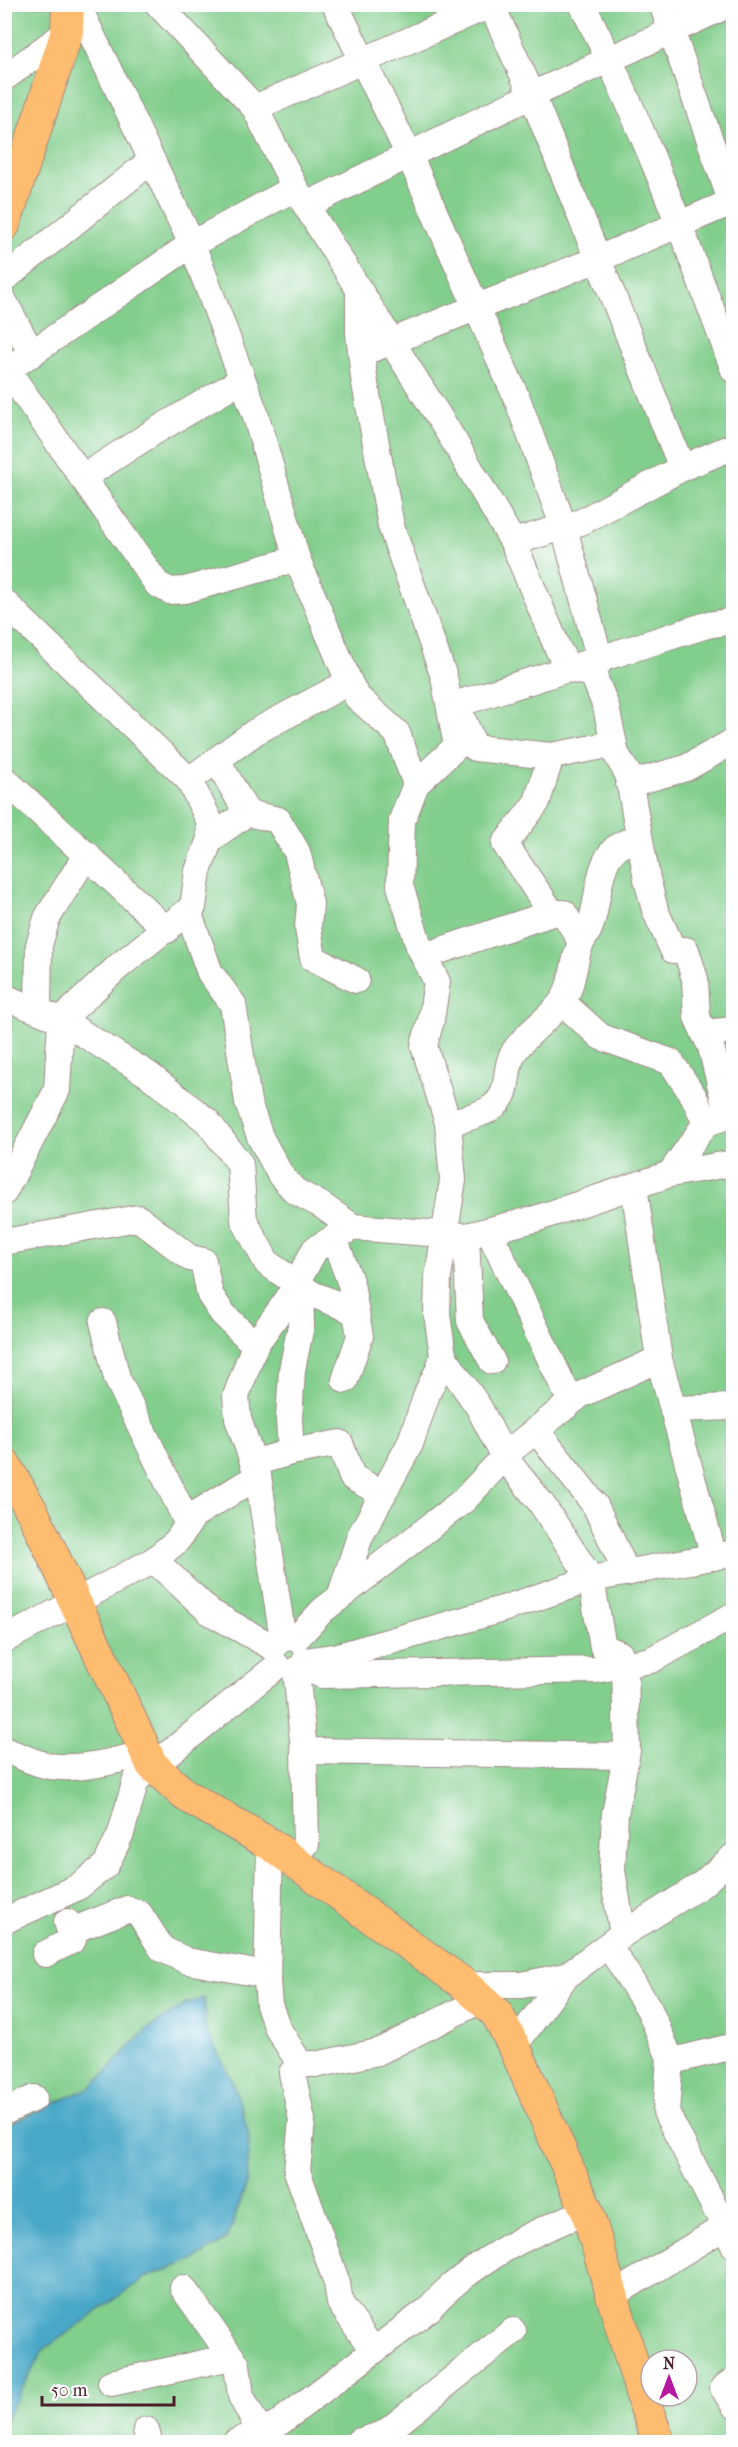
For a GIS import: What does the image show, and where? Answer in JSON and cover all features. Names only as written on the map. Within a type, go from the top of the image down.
[{"type":"main road","points":[[4,225],[71,14]]},
{"type":"main road","points":[[4,1463],[33,1513],[150,1759],[185,1795],[281,1852],[473,1993],[497,2014],[514,2046],[588,2211],[644,2402],[659,2442]]},
{"type":"street","points":[[159,4],[255,108],[301,196],[358,291],[454,441],[513,542],[558,649],[588,668]]},
{"type":"street","points":[[582,4],[610,58],[648,145],[734,370]]},
{"type":"street","points":[[362,354],[598,259],[678,224],[733,204],[662,4]]},
{"type":"street","points":[[297,559],[185,590],[170,591],[157,584],[6,371],[192,244],[301,196],[410,155],[531,95],[730,4]]},
{"type":"street","points":[[255,108],[492,5],[531,95],[682,468]]},
{"type":"street","points":[[344,7],[363,62],[410,155],[518,401],[564,528],[588,668],[606,707],[619,760],[628,774],[639,840],[655,910],[673,950],[686,950],[695,979],[696,1017],[711,1047],[725,1120]]},
{"type":"street","points":[[4,78],[71,14],[152,160],[192,244],[255,414],[297,559],[349,682],[357,697],[397,733],[416,784]]},
{"type":"street","points":[[4,279],[152,160]]},
{"type":"street","points":[[358,291],[362,354],[390,526],[453,704],[475,748],[551,756],[614,744]]},
{"type":"street","points":[[4,302],[32,354]]},
{"type":"street","points":[[82,478],[152,433],[242,380]]},
{"type":"street","points":[[513,542],[581,522],[682,468],[734,446]]},
{"type":"street","points":[[4,602],[189,780],[209,820],[210,839],[198,871],[193,907],[167,930],[49,1015]]},
{"type":"street","points":[[453,704],[588,668],[707,625],[734,621]]},
{"type":"street","points":[[189,780],[255,732],[349,682]]},
{"type":"street","points":[[453,704],[457,746],[416,784],[402,820],[400,886],[424,956],[437,982],[424,1046],[448,1123],[453,1180],[466,1234],[470,1321],[492,1361]]},
{"type":"street","points":[[628,784],[686,768],[734,741]]},
{"type":"street","points":[[551,756],[537,802],[505,844],[552,913]]},
{"type":"street","points":[[217,760],[247,813],[278,820],[297,852],[310,903],[308,928],[313,957],[356,980]]},
{"type":"street","points":[[4,778],[167,930]]},
{"type":"street","points":[[210,839],[247,813]]},
{"type":"street","points":[[448,1123],[487,1113],[505,1095],[513,1052],[562,1002],[581,942],[590,927],[602,870],[612,851],[627,841],[639,840]]},
{"type":"street","points":[[4,1192],[57,1090],[39,945],[47,918],[87,854]]},
{"type":"street","points":[[188,911],[210,973],[233,1004],[248,1102],[260,1137],[281,1176],[295,1191],[321,1205],[343,1233],[354,1311],[360,1336],[345,1380]]},
{"type":"street","points":[[424,956],[552,913],[564,914],[581,942]]},
{"type":"street","points":[[4,997],[49,1015],[149,1076],[207,1121],[240,1164],[244,1221],[267,1263],[312,1294],[354,1311]]},
{"type":"street","points":[[562,1002],[601,1037],[671,1062],[694,1097],[725,1120]]},
{"type":"street","points":[[704,1033],[734,1030]]},
{"type":"street","points":[[670,1174],[725,1120]]},
{"type":"street","points":[[300,2064],[275,2021],[269,2005],[267,1975],[281,1852],[306,1844],[304,1750],[290,1656],[255,1470],[238,1419],[236,1396],[255,1345],[298,1285],[315,1249],[343,1233],[466,1234],[535,1219],[670,1174],[734,1163]]},
{"type":"street","points":[[290,1656],[335,1657],[495,1612],[591,1579],[724,1555],[673,1409],[659,1359],[634,1186]]},
{"type":"street","points":[[4,1242],[138,1218],[189,1258],[203,1261],[210,1295],[223,1314],[255,1345]]},
{"type":"street","points":[[340,1597],[360,1536],[411,1444],[428,1391],[438,1371],[443,1356],[437,1314],[438,1277],[466,1234]]},
{"type":"street","points":[[466,1234],[571,1402]]},
{"type":"street","points":[[291,1452],[289,1419],[292,1370],[301,1325],[298,1285]]},
{"type":"street","points":[[103,1322],[117,1377],[188,1524]]},
{"type":"street","points":[[443,1356],[478,1406],[505,1458],[541,1503],[591,1579],[603,1647],[620,1654],[625,1665],[626,1756],[615,1814],[612,1871],[616,1940],[670,2058],[666,2112],[730,2231],[613,2295]]},
{"type":"street","points":[[4,1922],[78,1887],[106,1865],[121,1833],[136,1780],[150,1759],[290,1656],[323,1610],[464,1500],[505,1458],[580,1395],[659,1359]]},
{"type":"street","points":[[673,1409],[734,1407]]},
{"type":"street","points":[[536,1430],[595,1505],[627,1573]]},
{"type":"street","points":[[4,1640],[154,1560],[177,1541],[194,1515],[255,1470],[291,1452],[340,1443],[352,1477],[383,1494]]},
{"type":"street","points":[[154,1560],[210,1612],[322,1675],[596,1670],[651,1660],[734,1615]]},
{"type":"street","points":[[4,1750],[48,1766],[70,1767],[150,1759]]},
{"type":"street","points":[[304,1750],[626,1756]]},
{"type":"street","points":[[514,2046],[566,1976],[616,1940],[701,1885],[734,1856]]},
{"type":"street","points":[[45,1954],[73,1940],[57,1897]]},
{"type":"street","points":[[71,1931],[127,1909],[139,1913],[162,1949],[187,1961],[267,1975]]},
{"type":"street","points":[[374,2350],[340,2303],[337,2283],[297,2171],[302,2120],[292,2073],[300,2064],[320,2064],[378,2052],[473,1993],[566,1976]]},
{"type":"street","points":[[670,2058],[676,2060],[734,2046]]},
{"type":"street","points":[[4,2112],[34,2098]]},
{"type":"street","points":[[236,2442],[263,2438],[275,2426],[429,2309],[436,2299],[484,2260],[526,2236],[588,2211]]},
{"type":"street","points":[[183,2288],[237,2365],[241,2396],[263,2438]]},
{"type":"street","points":[[372,2440],[384,2434],[513,2331]]},
{"type":"street","points":[[111,2383],[231,2357]]},
{"type":"street","points":[[734,2380],[723,2388],[734,2405]]},
{"type":"green space","points":[[5,5],[733,5],[733,2442],[5,2442]]},
{"type":"water","points":[[204,1998],[206,2030],[234,2084],[249,2135],[247,2183],[227,2239],[195,2259],[145,2278],[43,2350],[5,2421],[5,2126],[93,2086],[145,2031],[186,2004]]}]
